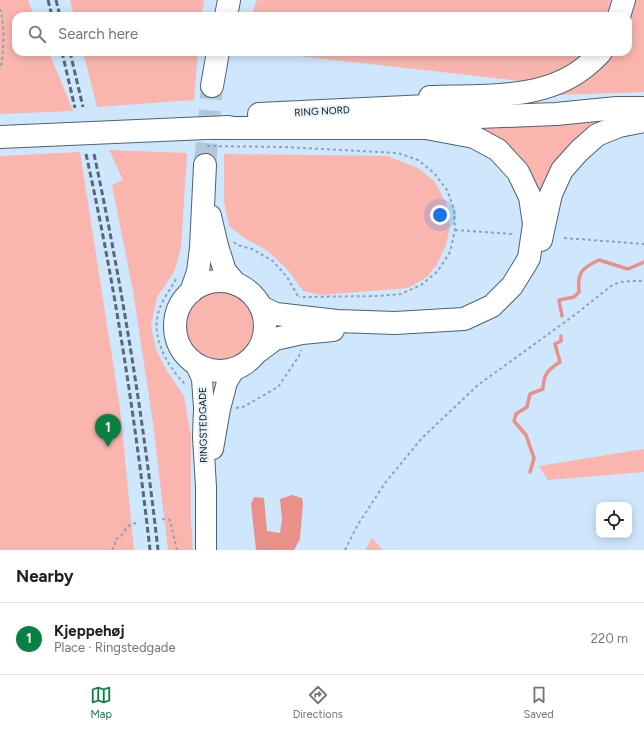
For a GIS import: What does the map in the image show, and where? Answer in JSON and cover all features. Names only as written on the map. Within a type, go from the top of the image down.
[{"type":"main road","points":[[227,12],[229,0]]},
{"type":"main road","points":[[620,12],[624,0]]},
{"type":"main road","points":[[212,86],[217,56]]},
{"type":"main road","points":[[262,114],[380,99],[514,94],[548,87],[574,76],[598,56]]},
{"type":"main road","name":"RING NORD","points":[[0,125],[28,130],[262,114],[644,97]]},
{"type":"main road","points":[[214,128],[548,114],[617,108],[644,108]]},
{"type":"main road","points":[[203,156],[204,196],[198,272],[191,292],[182,303],[176,316],[175,330],[178,343],[186,355],[196,365],[208,370],[222,372],[244,365],[259,350],[275,339],[302,333],[337,329],[395,332],[466,327],[497,313],[518,291],[536,262],[551,194],[562,170],[579,151],[597,135],[619,126],[644,121]]},
{"type":"main road","points":[[0,137],[28,130],[426,128],[474,137],[498,150],[518,172],[530,197],[534,224],[529,258],[527,262],[512,286],[492,306],[464,319],[395,323],[337,321],[276,314],[261,307]]},
{"type":"main road","points":[[204,196],[225,270],[236,284]]},
{"type":"main road","points":[[191,292],[203,285],[217,281],[236,284],[246,289],[255,297],[265,318],[266,329],[264,340],[259,350]]},
{"type":"street","name":"RINGSTEDGADE","points":[[196,365],[202,379],[204,408],[206,550]]},
{"type":"street","name":"RINGSTEDGADE","points":[[206,487],[220,409],[227,382],[235,369]]},
{"type":"path","points":[[0,9],[2,15],[3,38],[0,69]]},
{"type":"path","points":[[203,156],[284,148],[398,153],[418,160],[434,173],[447,190],[454,209],[455,230],[450,252],[438,270],[421,285],[401,294],[379,296],[299,297]]},
{"type":"path","points":[[455,230],[513,234]]},
{"type":"path","points":[[564,238],[644,244]]},
{"type":"path","points":[[345,550],[356,526],[385,482],[422,438],[478,385],[612,286],[620,282],[634,280],[644,281]]},
{"type":"path","points":[[162,519],[170,520],[177,550]]},
{"type":"path","points":[[112,550],[115,545],[115,540],[122,536],[128,526],[138,522]]},
{"type":"shaded area","points":[[0,0],[28,0],[32,12],[12,12],[12,56],[51,56],[73,111],[0,114]]},
{"type":"shaded area","points":[[70,0],[204,0],[202,12],[73,12]]},
{"type":"shaded area","points":[[257,0],[611,0],[609,12],[252,12]]},
{"type":"shaded area","points":[[635,0],[644,0],[644,92],[559,95],[599,68],[608,56],[632,56],[633,11]]},
{"type":"shaded area","points":[[84,56],[198,56],[194,100],[97,107]]},
{"type":"shaded area","points":[[298,56],[584,56],[561,71],[529,82]]},
{"type":"shaded area","points":[[598,116],[600,126],[543,211],[469,121]]},
{"type":"shaded area","points":[[109,150],[187,153],[181,248],[174,272],[157,297],[151,325],[156,350],[167,371],[184,396],[191,436],[191,520],[193,550],[168,550],[153,423],[133,291],[112,185],[123,180]]},
{"type":"shaded area","points":[[80,152],[120,408],[134,550],[0,550],[0,156]]},
{"type":"shaded area","points":[[224,154],[387,156],[418,168],[435,182],[445,201],[450,226],[446,245],[437,264],[427,277],[408,288],[320,295],[303,291],[289,271],[268,251],[246,239],[229,226],[224,201]]},
{"type":"shaded area","points":[[213,292],[227,292],[246,302],[256,321],[256,335],[246,354],[227,364],[213,364],[194,354],[184,335],[184,321],[194,302]]},
{"type":"shaded area","points":[[644,449],[644,472],[548,480],[539,466]]},
{"type":"shaded area","points":[[292,495],[302,498],[303,503],[300,539],[294,550],[256,550],[251,504],[254,497],[264,498],[267,531],[280,533],[282,519],[280,499]]},
{"type":"shaded area","points":[[372,538],[383,550],[365,550]]},
{"type":"waterway","points":[[562,316],[559,300],[574,297],[579,292],[580,275],[588,266],[599,260],[628,269],[644,262]]},
{"type":"waterway","points":[[530,472],[534,458],[526,435],[514,421],[516,414],[527,407],[530,394],[543,389],[544,379],[547,372],[560,362],[555,344],[561,341],[561,336]]},
{"type":"tunnel","points":[[205,165],[212,86]]},
{"type":"railway","points":[[48,0],[51,12]]},
{"type":"railway","points":[[56,0],[59,12]]},
{"type":"railway","points":[[63,56],[75,108]]},
{"type":"railway","points":[[71,56],[83,107]]},
{"type":"railway","points":[[86,154],[106,252],[123,351],[138,450],[150,550]]},
{"type":"railway","points":[[94,154],[114,252],[131,351],[146,450],[158,550]]},
{"type":"place","name":"Kjeppehøj","points":[[108,447]]}]
